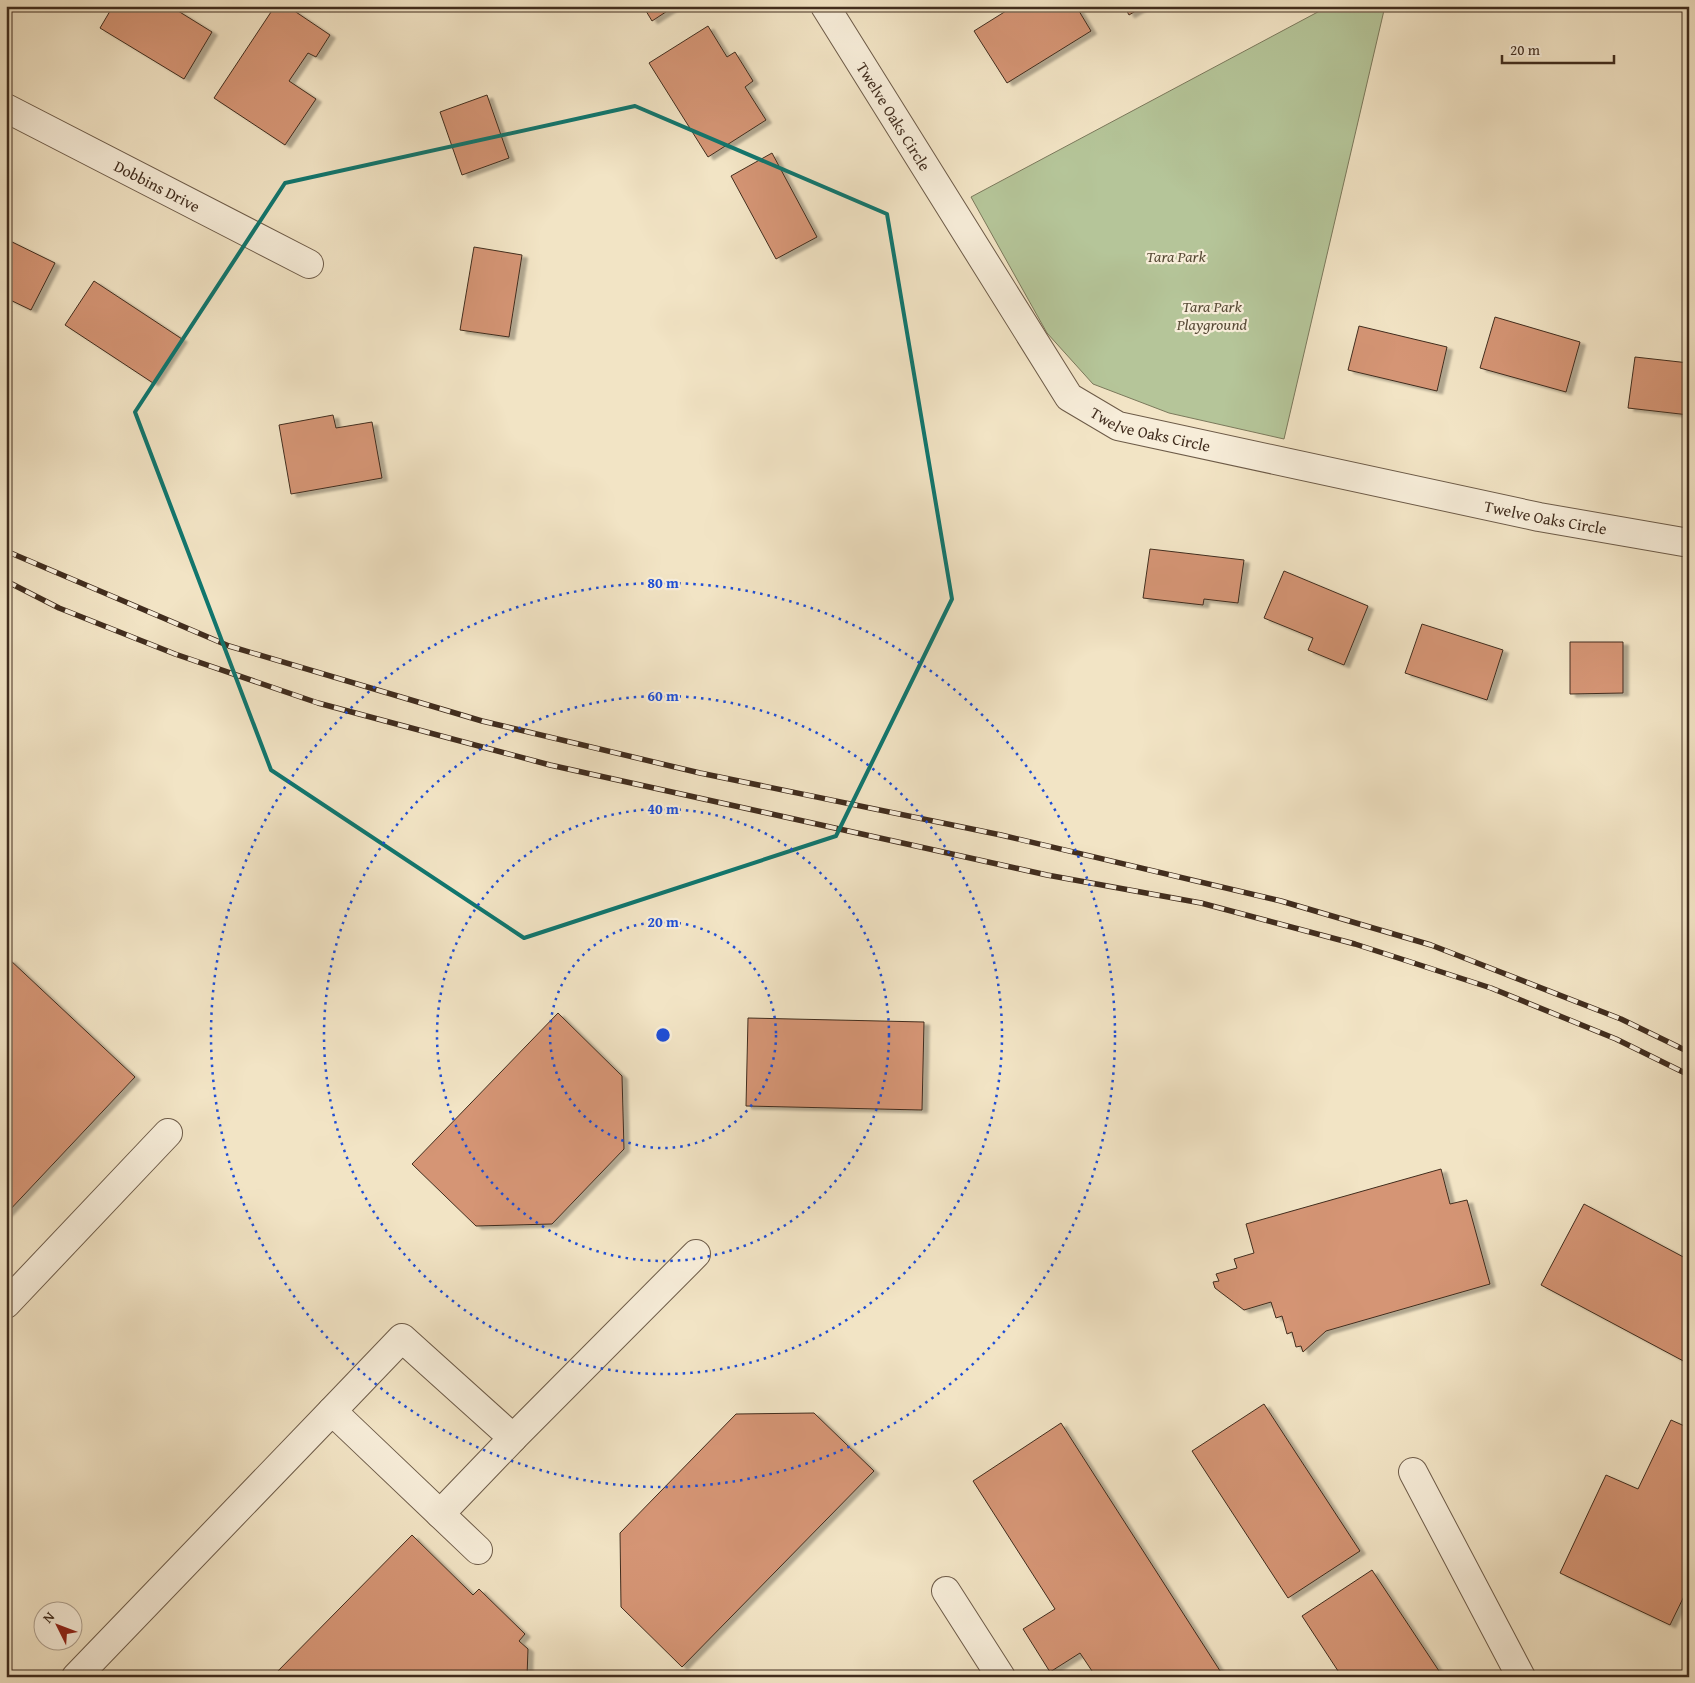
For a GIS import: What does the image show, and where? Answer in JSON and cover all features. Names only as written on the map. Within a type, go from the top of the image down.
[{"type":"street","name":"Twelve Oaks Circle","points":[[825,6],[1069,397],[1118,426],[1539,517],[1689,543]]},
{"type":"street","name":"Dobbins Drive","points":[[6,108],[309,264]]},
{"type":"street","points":[[6,1304],[168,1133]]},
{"type":"street","points":[[440,1514],[696,1254]]},
{"type":"street","points":[[76,1677],[402,1338],[513,1438]]},
{"type":"street","points":[[332,1411],[478,1550]]},
{"type":"street","points":[[1413,1472],[1521,1677]]},
{"type":"street","points":[[946,1591],[1001,1677]]},
{"type":"highlighted area","points":[[635,106],[887,214],[952,599],[836,836],[524,938],[271,770],[135,412],[285,183]]},
{"type":"green space","name":"Tara Park","points":[[1329,6],[1385,6],[1284,439],[1169,413],[1093,384],[1047,333],[971,197]]},
{"type":"building","points":[[113,6],[170,6],[212,32],[184,79],[100,28]]},
{"type":"building","points":[[275,6],[287,6],[330,35],[316,57],[308,53],[289,81],[316,99],[285,145],[214,98]]},
{"type":"building","points":[[643,6],[675,6],[652,21]]},
{"type":"building","points":[[1014,6],[1076,6],[1091,31],[1007,83],[974,31]]},
{"type":"building","points":[[1124,6],[1144,6],[1129,15]]},
{"type":"building","points":[[708,26],[727,57],[735,52],[753,81],[745,87],[766,120],[708,157],[649,63]]},
{"type":"building","points":[[487,95],[509,158],[462,175],[440,112]]},
{"type":"building","points":[[772,153],[817,237],[776,259],[731,176]]},
{"type":"building","points":[[6,239],[55,263],[31,310],[6,298]]},
{"type":"building","points":[[474,247],[522,255],[509,337],[460,330]]},
{"type":"building","points":[[94,281],[182,339],[153,383],[65,325]]},
{"type":"building","points":[[1495,317],[1580,342],[1566,392],[1480,368]]},
{"type":"building","points":[[1359,326],[1447,347],[1437,391],[1348,370]]},
{"type":"building","points":[[1635,357],[1689,363],[1689,415],[1628,408]]},
{"type":"building","points":[[333,415],[336,428],[372,422],[382,478],[291,494],[279,425]]},
{"type":"building","points":[[1150,549],[1244,560],[1238,603],[1204,599],[1203,605],[1143,598]]},
{"type":"building","points":[[1284,571],[1368,606],[1344,665],[1308,650],[1313,638],[1264,618]]},
{"type":"building","points":[[1422,624],[1503,650],[1487,700],[1405,673]]},
{"type":"building","points":[[1570,642],[1623,642],[1623,693],[1570,694]]},
{"type":"building","points":[[9,959],[135,1077],[6,1214],[6,962]]},
{"type":"building","points":[[558,1013],[622,1076],[624,1149],[552,1224],[476,1226],[412,1164]]},
{"type":"building","points":[[748,1018],[924,1022],[922,1110],[746,1106]]},
{"type":"building","points":[[1441,1169],[1450,1204],[1467,1200],[1490,1284],[1326,1331],[1303,1352],[1301,1346],[1296,1347],[1292,1332],[1287,1334],[1282,1316],[1276,1318],[1271,1302],[1244,1310],[1215,1288],[1213,1282],[1219,1281],[1216,1274],[1237,1268],[1234,1259],[1254,1253],[1246,1224]]},
{"type":"building","points":[[1584,1204],[1689,1260],[1689,1364],[1541,1285]]},
{"type":"building","points":[[1264,1404],[1360,1551],[1288,1598],[1192,1451]]},
{"type":"building","points":[[814,1413],[874,1471],[682,1667],[621,1607],[620,1533],[736,1414]]},
{"type":"building","points":[[1671,1420],[1689,1428],[1689,1586],[1670,1625],[1560,1573],[1606,1475],[1638,1489]]},
{"type":"building","points":[[1061,1423],[1224,1677],[1096,1677],[1080,1653],[1050,1672],[1023,1629],[1055,1609],[973,1481]]},
{"type":"building","points":[[412,1535],[473,1595],[479,1589],[525,1634],[519,1641],[528,1649],[527,1677],[272,1677]]},
{"type":"building","points":[[1372,1570],[1443,1677],[1342,1677],[1302,1616]]},
{"type":"railway","points":[[6,551],[229,646],[482,721],[700,773],[1001,835],[1281,901],[1431,945],[1621,1019],[1689,1052]]},
{"type":"railway","points":[[6,581],[59,608],[175,654],[318,703],[550,765],[1047,875],[1201,903],[1355,944],[1491,988],[1616,1039],[1689,1075]]},
{"type":"park label","name":"Tara Park Playground","points":[[1212,315]]}]
